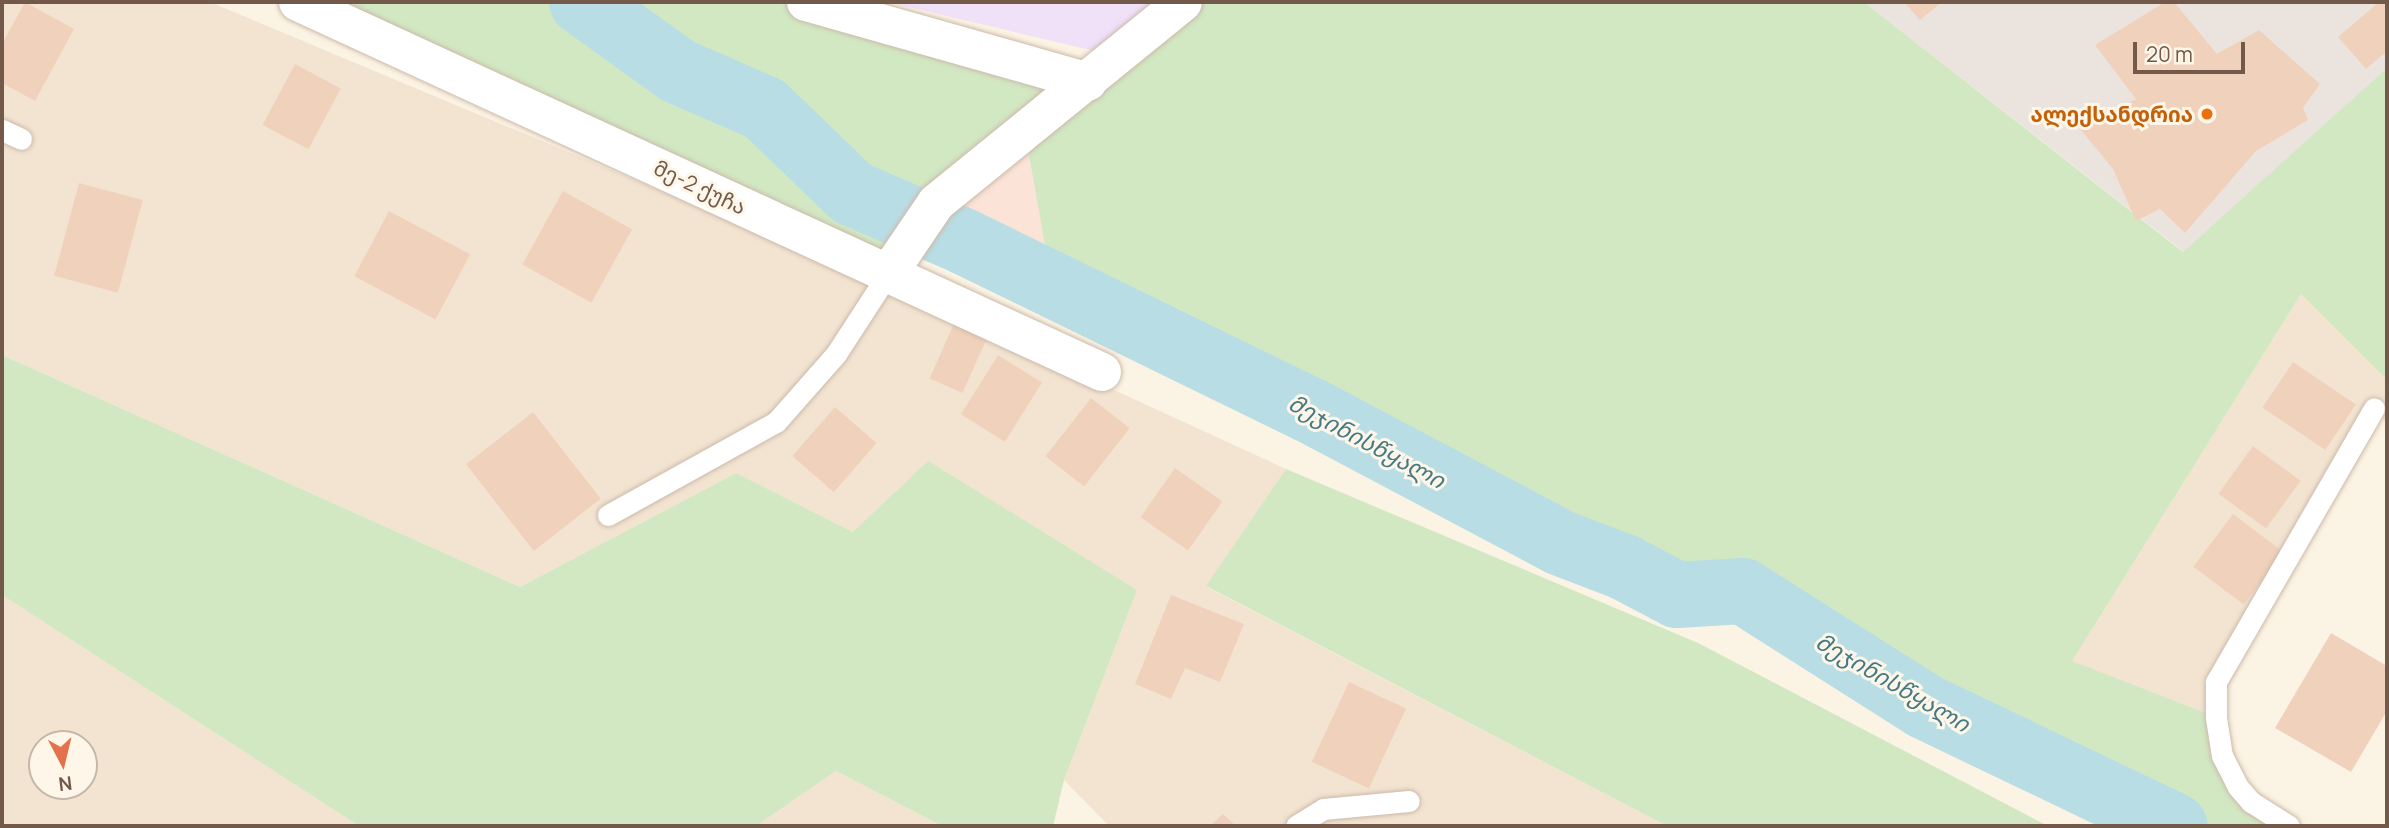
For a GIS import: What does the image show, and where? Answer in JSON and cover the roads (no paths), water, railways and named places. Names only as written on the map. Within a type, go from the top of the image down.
[{"type":"street","name":"მე-2 ქუჩა","points":[[298,2],[893,267],[1102,372]]},
{"type":"street","points":[[806,2],[1088,82]]},
{"type":"street","points":[[893,267],[936,203],[1183,2]]},
{"type":"lane","points":[[608,515],[776,422],[836,354],[893,267]]},
{"type":"lane","points":[[2289,826],[2251,802],[2238,788],[2222,756],[2216,717],[2216,682],[2374,408]]},
{"type":"lane","points":[[1296,826],[1323,809],[1409,801]]},
{"type":"waterway","name":"მეჯინისწყალი","points":[[582,2],[678,71],[765,109],[852,193],[963,241],[1308,409],[1561,543],[1624,567],[1677,595],[1743,591],[1924,706],[2175,826]]},
{"type":"place","name":"ალექსანდრია","points":[[2207,114]]}]
